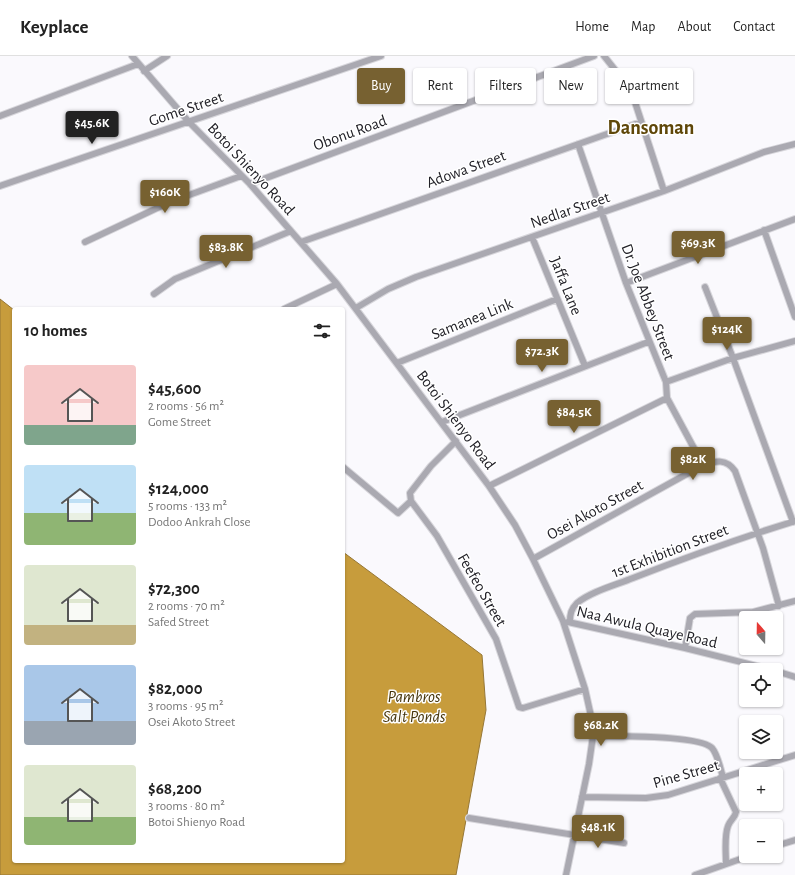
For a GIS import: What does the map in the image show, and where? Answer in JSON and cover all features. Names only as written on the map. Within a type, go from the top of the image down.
[{"type":"street","name":"Botoi Shienyo Road","points":[[132,56],[189,122],[250,184],[337,284],[456,441],[489,486],[515,526],[563,621],[585,689],[593,736],[566,875]]},
{"type":"street","points":[[144,71],[167,56]]},
{"type":"street","name":"Gome Street","points":[[0,186],[381,56]]},
{"type":"street","name":"Obonu Road","points":[[250,184],[594,56]]},
{"type":"street","points":[[604,56],[630,91],[664,191]]},
{"type":"street","points":[[0,116],[138,64]]},
{"type":"street","name":"Adowa Street","points":[[301,242],[641,122]]},
{"type":"street","name":"Dr. Joe Abbey Street","points":[[578,144],[626,284],[648,342],[666,382],[667,398],[703,465]]},
{"type":"street","name":"Nedlar Street","points":[[356,308],[388,289],[416,277],[664,191],[764,152],[795,144]]},
{"type":"street","points":[[85,242],[170,202],[241,176]]},
{"type":"street","points":[[626,284],[795,219]]},
{"type":"street","points":[[764,230],[795,317]]},
{"type":"street","points":[[154,294],[175,279],[291,231]]},
{"type":"street","name":"Jaffa Lane","points":[[532,237],[585,366]]},
{"type":"street","points":[[288,307],[337,284]]},
{"type":"street","points":[[705,287],[734,358],[794,521]]},
{"type":"street","name":"Samanea Link","points":[[397,363],[557,299]]},
{"type":"street","points":[[666,382],[734,358],[795,341]]},
{"type":"street","points":[[442,422],[648,342]]},
{"type":"street","points":[[489,486],[667,398]]},
{"type":"street","points":[[345,469],[398,513],[411,501],[410,493],[431,466],[456,441]]},
{"type":"street","name":"Osei Akoto Street","points":[[532,559],[703,465],[721,460],[732,466],[757,532],[779,606]]},
{"type":"street","name":"Feefeo Street","points":[[411,501],[437,536],[496,639],[520,708],[585,689]]},
{"type":"street","name":"1st Exhibition Street","points":[[570,622],[570,612],[577,603],[596,593],[757,532],[794,521]]},
{"type":"street","points":[[685,648],[690,618],[695,614],[753,612],[795,601]]},
{"type":"street","name":"Naa Awula Quaye Road","points":[[563,621],[685,648],[744,663]]},
{"type":"street","points":[[783,673],[795,677]]},
{"type":"street","points":[[593,736],[668,738],[708,745],[714,753],[736,812],[726,833],[726,864]]},
{"type":"street","name":"Pine Street","points":[[582,797],[646,798],[668,795],[795,755]]},
{"type":"street","points":[[469,818],[624,843]]},
{"type":"street","points":[[783,844],[795,840]]},
{"type":"street","points":[[695,875],[739,859]]},
{"type":"water","name":"Pambros Salt Ponds","points":[[0,299],[12,308],[12,863],[345,863],[345,553],[482,655],[486,710],[456,875],[0,875]]},
{"type":"district","name":"Dansoman","points":[[651,128]]}]
